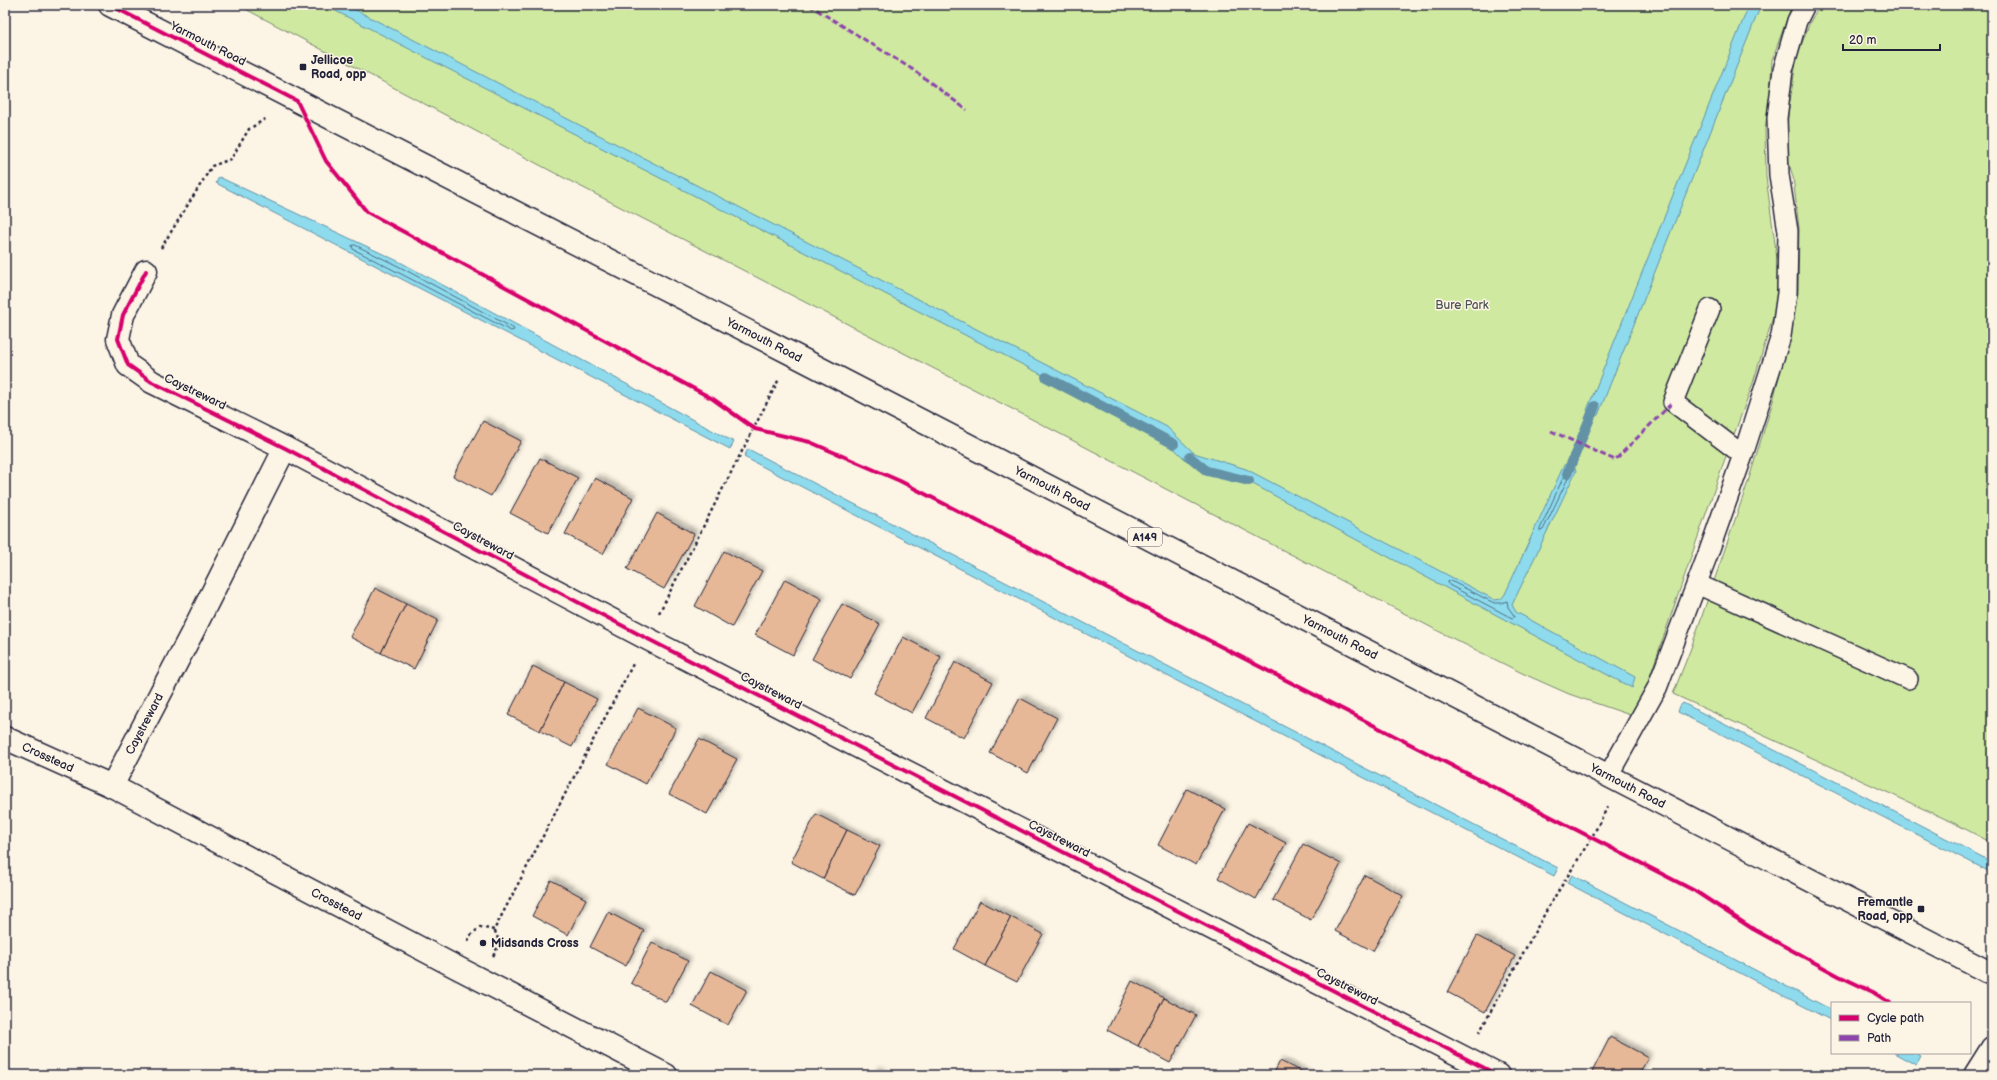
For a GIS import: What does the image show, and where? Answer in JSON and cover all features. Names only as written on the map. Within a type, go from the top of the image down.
[{"type":"street","name":"Yarmouth Road","points":[[110,5],[792,354],[1992,974]]},
{"type":"street","name":"Caystreward","points":[[146,271],[123,315],[118,339],[128,365],[152,382],[285,448],[646,638],[1481,1069]]},
{"type":"street","name":"Caystreward","points":[[112,786],[193,631],[285,448]]},
{"type":"street","name":"Crosstead","points":[[5,738],[112,786],[456,967],[666,1075]]},
{"type":"street","points":[[1975,1075],[1992,1048]]},
{"type":"lane","points":[[1614,779],[1655,693],[1697,584],[1743,455],[1781,336],[1788,293],[1788,231],[1779,175],[1777,118],[1783,70],[1797,20],[1805,5]]},
{"type":"lane","points":[[1710,310],[1673,402],[1743,455]]},
{"type":"lane","points":[[1697,584],[1908,679]]},
{"type":"path","points":[[146,271],[212,166],[231,159],[249,129],[297,101]]},
{"type":"path","points":[[456,967],[470,936],[480,927],[494,930],[755,429],[792,354]]},
{"type":"path","points":[[749,424],[755,429],[762,430]]},
{"type":"path","points":[[1481,1069],[1549,906],[1592,837],[1614,779]]},
{"type":"path","points":[[1584,834],[1598,841]]},
{"type":"green space","name":"Bure Park","points":[[238,5],[1792,5],[1772,60],[1770,96],[1765,129],[1766,177],[1779,273],[1777,304],[1753,383],[1722,467],[1647,685],[1636,707],[1630,715],[1569,694],[1524,674],[1440,632],[568,180]]},
{"type":"green space","points":[[1820,5],[1992,5],[1992,843],[1952,822],[1673,694],[1691,648],[1747,485],[1773,401],[1798,293],[1799,228],[1793,177],[1785,149],[1789,107],[1797,56],[1810,22]]},
{"type":"water","points":[[324,5],[346,5],[1167,427],[1194,453],[1246,469],[1495,600],[1501,599],[1505,594],[1564,465],[1572,460],[1576,471],[1512,605],[1516,612],[1635,677],[1632,688],[1251,483],[1187,461],[1161,436]]},
{"type":"water","points":[[1749,5],[1761,5],[1598,415],[1591,419],[1587,410]]},
{"type":"water","points":[[219,177],[400,262],[734,442],[730,449],[216,183]]},
{"type":"water","points":[[748,449],[1558,868],[1554,876],[744,457]]},
{"type":"water","points":[[1683,703],[1992,862],[1992,873],[1678,712]]},
{"type":"water","points":[[1572,875],[1831,1009],[1831,1020],[1567,883]]},
{"type":"water","points":[[1896,1054],[1917,1054],[1921,1056],[1916,1065]]},
{"type":"building","points":[[483,421],[521,441],[491,496],[453,476]]},
{"type":"building","points":[[540,458],[578,478],[548,533],[510,513]]},
{"type":"building","points":[[595,478],[633,498],[603,554],[565,534]]},
{"type":"building","points":[[657,513],[694,534],[664,589],[627,569]]},
{"type":"building","points":[[724,551],[762,571],[732,627],[695,606]]},
{"type":"building","points":[[785,579],[822,599],[793,655],[755,635]]},
{"type":"building","points":[[375,588],[406,604],[381,653],[350,637]]},
{"type":"building","points":[[406,604],[438,620],[414,669],[381,653]]},
{"type":"building","points":[[842,604],[880,624],[850,679],[812,659]]},
{"type":"building","points":[[903,637],[941,657],[912,713],[874,693]]},
{"type":"building","points":[[955,662],[993,682],[964,738],[926,718]]},
{"type":"building","points":[[533,666],[564,682],[540,731],[508,715]]},
{"type":"building","points":[[564,682],[597,699],[572,747],[540,731]]},
{"type":"building","points":[[1020,698],[1057,718],[1028,773],[990,753]]},
{"type":"building","points":[[638,708],[676,728],[646,784],[608,764]]},
{"type":"building","points":[[699,739],[737,759],[707,814],[669,794]]},
{"type":"building","points":[[1187,789],[1225,809],[1196,865],[1158,845]]},
{"type":"building","points":[[816,814],[847,830],[823,879],[791,862]]},
{"type":"building","points":[[1248,823],[1286,843],[1256,899],[1218,878]]},
{"type":"building","points":[[847,830],[880,846],[855,895],[823,879]]},
{"type":"building","points":[[1303,844],[1341,864],[1311,920],[1273,900]]},
{"type":"building","points":[[1365,875],[1403,896],[1373,951],[1335,931]]},
{"type":"building","points":[[551,880],[586,899],[568,935],[532,916]]},
{"type":"building","points":[[980,901],[1011,917],[985,966],[954,949]]},
{"type":"building","points":[[608,912],[644,931],[626,966],[590,947]]},
{"type":"building","points":[[1011,917],[1043,934],[1017,982],[985,966]]},
{"type":"building","points":[[1477,936],[1515,956],[1485,1012],[1447,992]]},
{"type":"building","points":[[652,942],[688,961],[666,1002],[631,983]]},
{"type":"building","points":[[711,971],[747,990],[728,1025],[692,1006]]},
{"type":"building","points":[[1132,981],[1164,998],[1138,1046],[1107,1030]]},
{"type":"building","points":[[1164,998],[1196,1015],[1170,1063],[1138,1046]]},
{"type":"building","points":[[1610,1037],[1648,1057],[1639,1075],[1599,1075],[1592,1072]]},
{"type":"building","points":[[1280,1061],[1308,1075],[1273,1075]]},
{"type":"building","points":[[876,1070],[885,1075],[873,1075]]},
{"type":"waterway","points":[[1046,377],[1174,444]]},
{"type":"waterway","points":[[1567,474],[1595,406]]},
{"type":"waterway","points":[[1190,457],[1207,471],[1249,481]]},
{"type":"marked path","points":[[809,5],[915,71],[967,110]]},
{"type":"marked path","points":[[1551,431],[1615,460],[1673,402]]},
{"type":"cycle path","points":[[110,5],[297,101],[326,161],[367,212],[713,399],[755,429],[810,442],[900,481],[1695,891],[1753,929],[1839,976],[1873,992],[1888,1002]]},
{"type":"cycle path","points":[[146,271],[123,315],[118,339],[128,365],[152,382],[285,448],[646,638],[1498,1075]]},
{"type":"place","name":"Jellicoe Road, opp","points":[[303,67]]},
{"type":"place","name":"Fremantle Road, opp","points":[[1921,909]]},
{"type":"place","name":"Midsands Cross","points":[[483,943]]}]
